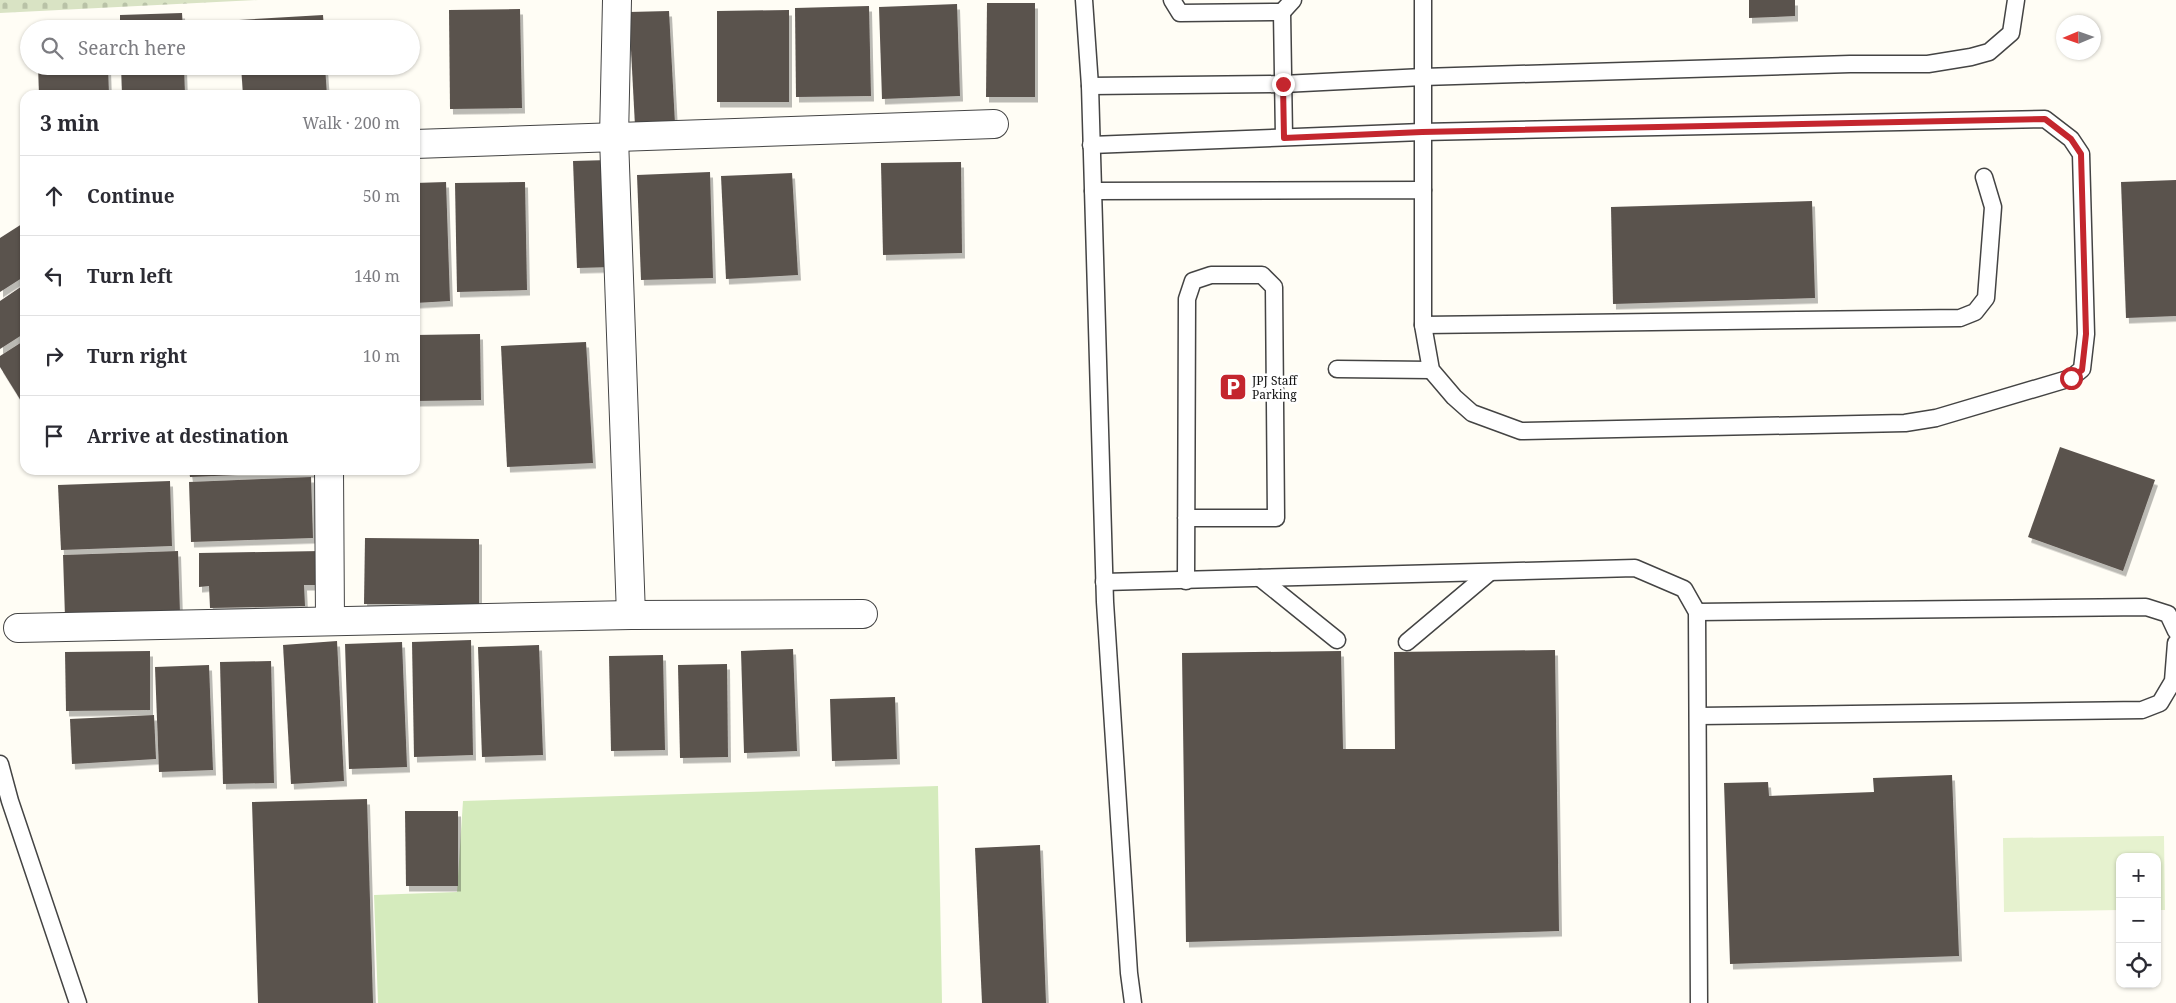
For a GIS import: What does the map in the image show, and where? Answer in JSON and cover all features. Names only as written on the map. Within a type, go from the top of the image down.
[{"type":"street","points":[[617,0],[614,138],[631,614]]},
{"type":"street","points":[[420,144],[994,124]]},
{"type":"street","points":[[329,475],[330,620]]},
{"type":"street","points":[[18,628],[631,614],[863,614]]},
{"type":"lane","points":[[1084,0],[1090,86],[1104,582],[1128,973],[1133,1003]]},
{"type":"lane","points":[[1172,0],[1180,13],[1251,6],[1288,6],[1283,84],[1284,138]]},
{"type":"lane","points":[[1091,145],[1422,132],[2045,119],[2071,139],[2081,154],[2086,334],[2082,370],[2071,378],[1936,418],[1905,423],[1521,431],[1472,414],[1454,397],[1431,370],[1423,324],[1422,132],[1423,0]]},
{"type":"lane","points":[[1090,86],[1283,84],[1423,76],[1850,64],[1928,64],[1989,52],[2011,33],[2016,0]]},
{"type":"lane","points":[[1423,324],[1960,318],[1975,312],[1986,298],[1993,207],[1984,177]]},
{"type":"lane","points":[[1093,191],[1423,190]]},
{"type":"lane","points":[[1186,518],[1276,518],[1274,287],[1262,275],[1211,275],[1193,281],[1187,299],[1186,518],[1186,581]]},
{"type":"lane","points":[[1338,369],[1431,370]]},
{"type":"lane","points":[[1104,582],[1635,568],[1684,589],[1697,612],[1699,1003]]},
{"type":"lane","points":[[1407,642],[1489,573]]},
{"type":"lane","points":[[1260,578],[1337,640]]},
{"type":"lane","points":[[1697,612],[2146,608],[2168,614],[2176,631]]},
{"type":"lane","points":[[1698,716],[2142,710],[2160,703],[2173,681],[2176,643]]},
{"type":"lane","points":[[0,764],[10,801],[78,1003]]},
{"type":"green space","points":[[0,0],[258,0],[0,13]]},
{"type":"green space","points":[[938,786],[942,1003],[378,1003],[374,895],[457,892],[463,801]]},
{"type":"green space","points":[[2164,836],[2165,910],[2161,910],[2161,853],[2116,853],[2116,910],[2004,912],[2003,838]]},
{"type":"building","points":[[1749,0],[1795,0],[1795,16],[1749,18]]},
{"type":"building","points":[[987,3],[1035,3],[1035,97],[986,97]]},
{"type":"building","points":[[957,4],[960,96],[882,99],[879,7]]},
{"type":"building","points":[[869,6],[871,96],[796,97],[795,8]]},
{"type":"building","points":[[520,9],[522,108],[450,109],[449,10]]},
{"type":"building","points":[[789,10],[789,102],[717,102],[717,11]]},
{"type":"building","points":[[669,11],[675,124],[635,126],[629,12]]},
{"type":"building","points":[[182,13],[182,20],[120,20],[120,15]]},
{"type":"building","points":[[323,15],[323,20],[239,20]]},
{"type":"building","points":[[38,75],[108,75],[109,90],[39,90]]},
{"type":"building","points":[[121,75],[184,75],[185,90],[122,90]]},
{"type":"building","points":[[242,75],[326,75],[327,90],[243,90]]},
{"type":"building","points":[[609,160],[613,267],[577,268],[573,161]]},
{"type":"building","points":[[961,162],[962,253],[883,255],[881,163]]},
{"type":"building","points":[[710,172],[713,278],[641,280],[637,175]]},
{"type":"building","points":[[792,173],[798,275],[726,279],[721,176]]},
{"type":"building","points":[[2176,180],[2176,316],[2126,318],[2121,182]]},
{"type":"building","points":[[446,182],[450,301],[420,303],[420,183]]},
{"type":"building","points":[[525,182],[527,290],[457,292],[455,183]]},
{"type":"building","points":[[1812,201],[1815,298],[1613,304],[1611,207]]},
{"type":"building","points":[[20,225],[20,279],[0,292],[0,238]]},
{"type":"building","points":[[20,287],[20,336],[0,349],[0,301]]},
{"type":"building","points":[[480,334],[481,400],[420,401],[420,335]]},
{"type":"building","points":[[586,342],[593,463],[507,467],[501,346]]},
{"type":"building","points":[[20,343],[20,399],[0,367],[0,356]]},
{"type":"building","points":[[2060,447],[2155,480],[2123,571],[2028,537]]},
{"type":"building","points":[[190,475],[239,475],[190,477]]},
{"type":"building","points":[[311,477],[313,538],[191,542],[189,482]]},
{"type":"building","points":[[170,481],[172,546],[61,550],[58,485]]},
{"type":"building","points":[[365,538],[479,539],[479,604],[364,604]]},
{"type":"building","points":[[178,551],[180,613],[65,617],[63,555]]},
{"type":"building","points":[[321,551],[322,585],[304,585],[305,606],[210,608],[209,586],[199,587],[199,553]]},
{"type":"building","points":[[471,640],[473,755],[414,757],[412,642]]},
{"type":"building","points":[[337,641],[344,781],[291,784],[283,645]]},
{"type":"building","points":[[402,642],[407,767],[349,769],[345,644]]},
{"type":"building","points":[[539,645],[543,755],[482,757],[478,647]]},
{"type":"building","points":[[793,649],[797,751],[744,753],[741,651]]},
{"type":"building","points":[[1555,650],[1559,931],[1186,942],[1182,653],[1341,651],[1343,749],[1395,749],[1394,652]]},
{"type":"building","points":[[150,651],[150,710],[66,711],[65,652]]},
{"type":"building","points":[[663,655],[665,750],[611,751],[609,656]]},
{"type":"building","points":[[271,661],[274,783],[223,784],[220,662]]},
{"type":"building","points":[[727,664],[728,757],[680,758],[678,665]]},
{"type":"building","points":[[209,665],[213,770],[159,772],[155,667]]},
{"type":"building","points":[[895,697],[897,759],[832,761],[830,699]]},
{"type":"building","points":[[154,715],[156,759],[72,764],[70,719]]},
{"type":"building","points":[[1952,775],[1959,956],[1730,964],[1724,783],[1768,782],[1769,796],[1874,792],[1873,778]]},
{"type":"building","points":[[367,799],[373,1003],[258,1003],[252,802]]},
{"type":"building","points":[[405,811],[458,811],[458,886],[406,886]]},
{"type":"building","points":[[1040,845],[1046,1003],[982,1003],[975,848]]},
{"type":"place","name":"JPJ Staff Parking","points":[[1233,387]]},
{"type":"route","points":[[1283,84],[1284,138],[1422,132],[2045,119],[2071,139],[2081,154],[2086,334],[2082,370],[2071,378]]}]
